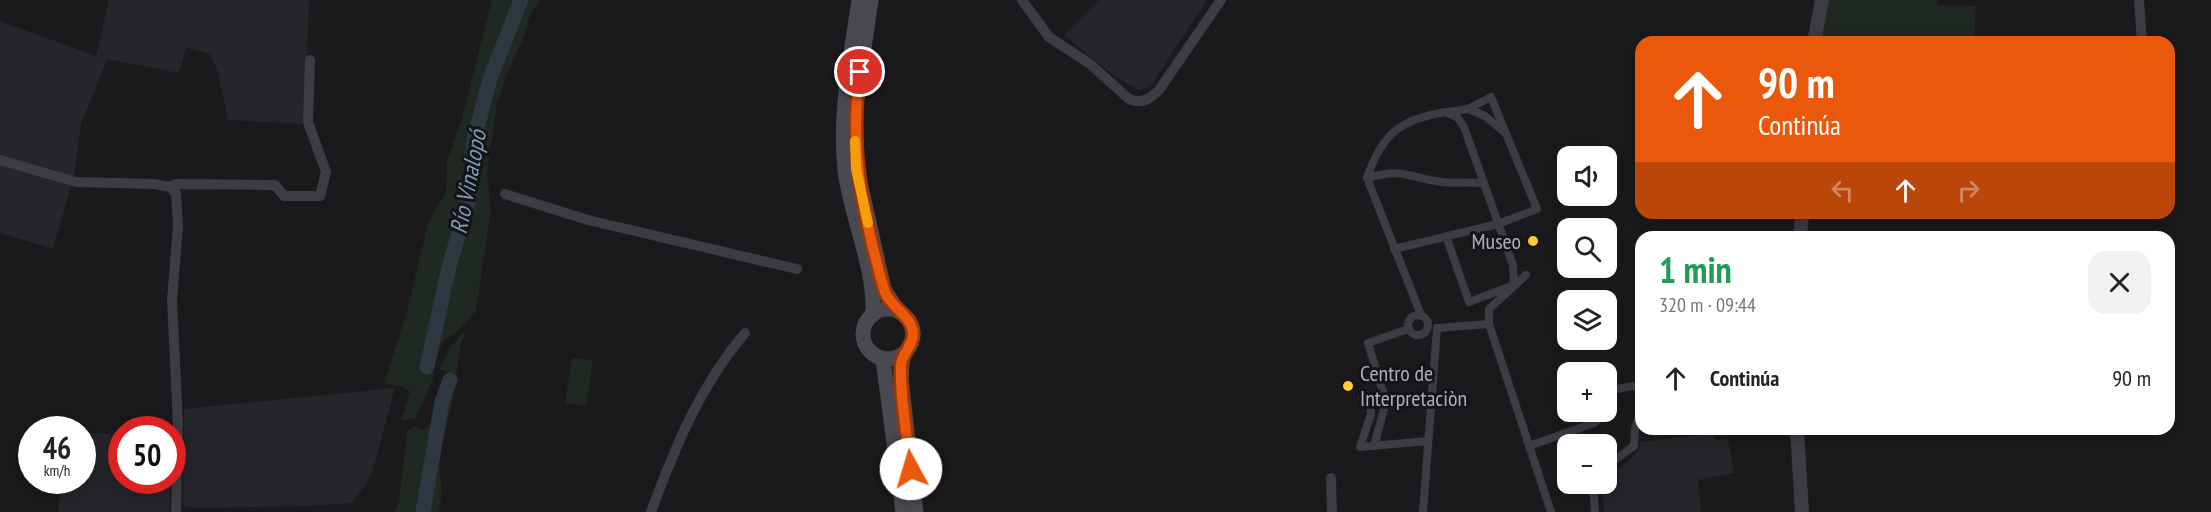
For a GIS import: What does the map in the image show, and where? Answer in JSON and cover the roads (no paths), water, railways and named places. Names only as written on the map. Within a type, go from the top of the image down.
[{"type":"main road","points":[[859,0],[845,106],[844,155],[852,208],[872,293],[873,315]]},
{"type":"main road","points":[[871,0],[858,84],[855,152],[859,185],[884,289],[898,311],[907,318],[913,330],[911,345],[903,355],[893,359],[883,359],[871,353],[863,340],[864,326],[873,315],[883,310],[898,311]]},
{"type":"main road","points":[[903,355],[901,378],[916,512]]},
{"type":"main road","points":[[883,359],[903,512]]},
{"type":"street","points":[[1022,0],[1049,37],[1090,64],[1129,99],[1137,102],[1148,99],[1160,90],[1221,0]]},
{"type":"street","points":[[1815,36],[1822,0]]},
{"type":"street","points":[[2139,0],[2142,36]]},
{"type":"street","points":[[170,188],[176,184],[275,185],[284,196],[320,196],[326,172],[308,122],[310,60]]},
{"type":"street","points":[[1394,249],[1498,224],[1537,209],[1491,97],[1468,109],[1405,122],[1388,137],[1379,150],[1368,178],[1394,249],[1428,328]]},
{"type":"street","points":[[1468,109],[1485,116],[1507,136]]},
{"type":"street","points":[[1446,112],[1458,118],[1464,127],[1513,265],[1514,285]]},
{"type":"street","points":[[0,160],[76,182],[153,184],[170,188],[176,193],[178,206],[172,300],[178,425],[176,512]]},
{"type":"street","points":[[1368,178],[1398,171],[1442,182],[1467,181],[1484,184]]},
{"type":"street","points":[[505,194],[588,220],[796,269]]},
{"type":"street","points":[[1446,237],[1469,302],[1514,285]]},
{"type":"street","points":[[1526,275],[1489,309],[1489,324],[1551,512]]},
{"type":"street","points":[[1408,329],[1409,319],[1421,315]]},
{"type":"street","points":[[1408,329],[1413,334],[1420,335],[1428,328],[1489,324]]},
{"type":"street","points":[[1423,512],[1437,328]]},
{"type":"street","points":[[1374,446],[1386,402],[1368,342],[1408,329]]},
{"type":"street","points":[[651,512],[700,395],[745,333]]},
{"type":"street","points":[[1617,389],[1635,387]]},
{"type":"street","points":[[1362,398],[1369,398],[1371,414],[1360,447],[1428,441]]},
{"type":"street","points":[[1529,446],[1595,422]]},
{"type":"street","points":[[1617,458],[1634,446],[1635,429]]},
{"type":"street","points":[[1797,435],[1802,512]]},
{"type":"street","points":[[1331,478],[1332,512]]},
{"type":"street","points":[[1594,494],[1595,512]]},
{"type":"waterway","name":"Río Vinalopó","points":[[427,367],[449,267],[470,195],[475,136],[490,79],[521,0]]},
{"type":"waterway","points":[[423,512],[442,402],[450,380]]},
{"type":"place","name":"Museo","points":[[1533,241]]},
{"type":"place","name":"Centro de Interpretaciòn","points":[[1348,386]]}]
